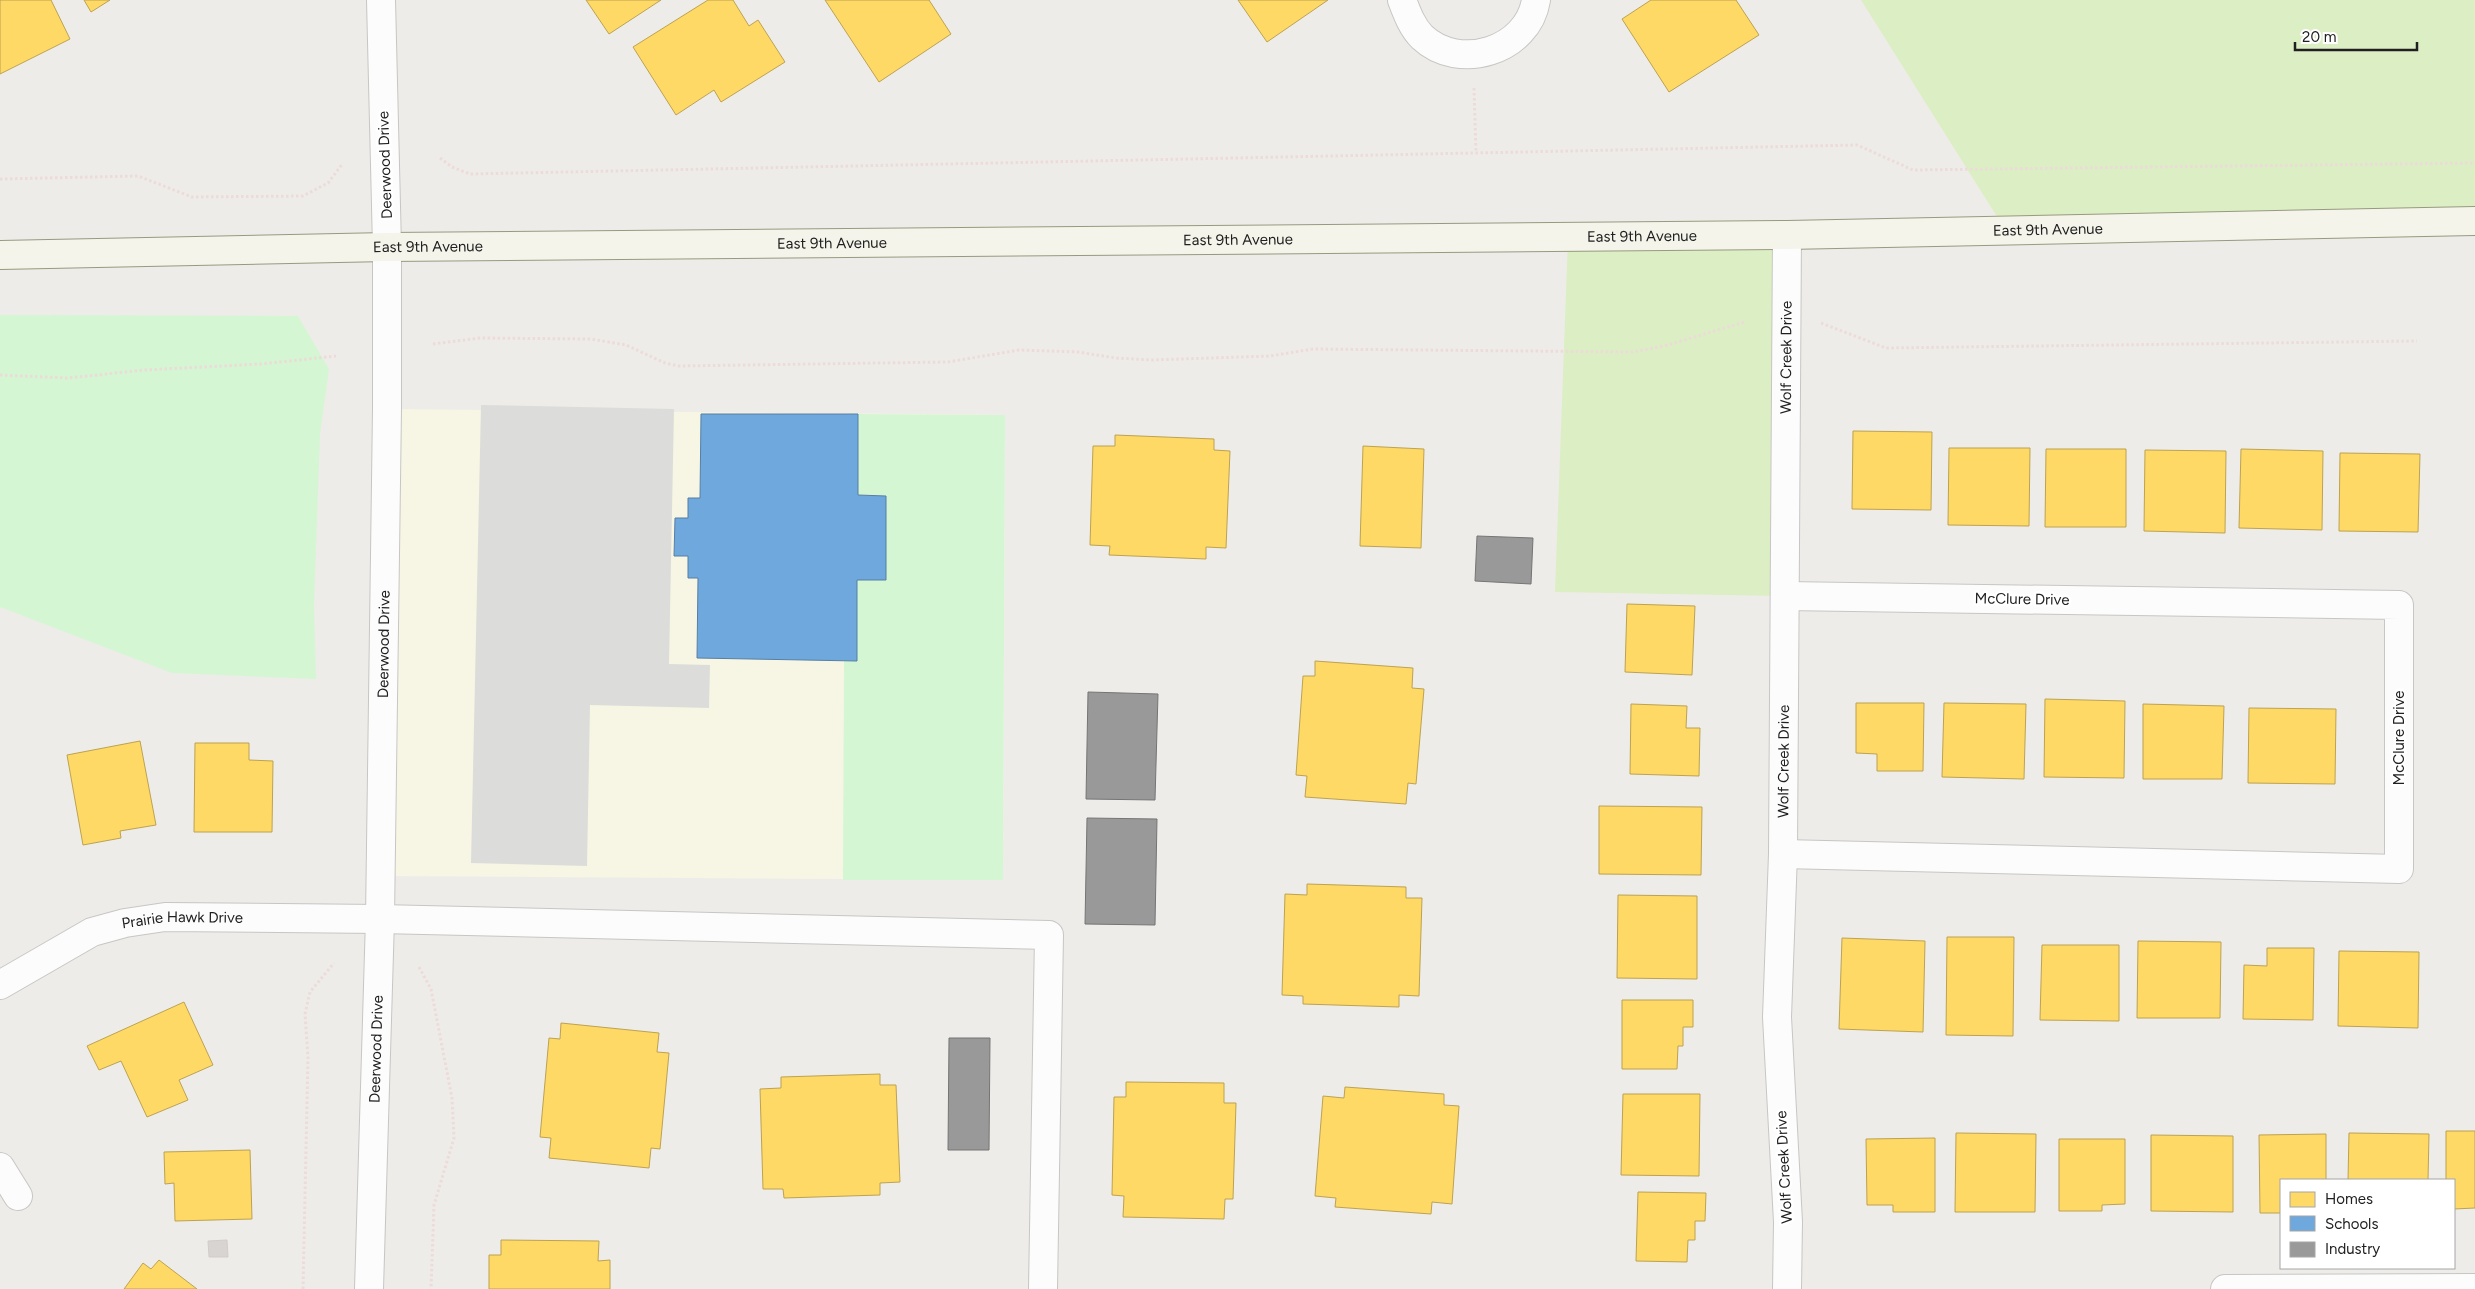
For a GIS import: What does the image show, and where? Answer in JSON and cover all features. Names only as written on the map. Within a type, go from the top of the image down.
[{"type":"main road","name":"East 9th Avenue","points":[[0,254],[387,247],[1787,236],[2475,221]]},
{"type":"street","name":"Deerwood Drive","points":[[369,1289],[380,919],[387,247],[381,0]]},
{"type":"street","points":[[1402,0],[1409,19],[1422,37],[1441,49],[1462,54],[1485,54],[1506,44],[1523,29],[1534,10],[1536,0]]},
{"type":"street","name":"Wolf Creek Drive","points":[[1787,236],[1783,854],[1777,1017],[1788,1222],[1787,1289]]},
{"type":"street","name":"McClure Drive","points":[[1783,854],[2399,869],[2400,605],[1784,596]]},
{"type":"street","name":"Prairie Hawk Drive","points":[[0,985],[92,932],[125,923],[164,917],[380,919],[1049,936],[1043,1289]]},
{"type":"street","points":[[0,1167],[18,1196]]},
{"type":"street","points":[[2225,1289],[2475,1288]]},
{"type":"path","points":[[1473,54],[1476,153]]},
{"type":"path","points":[[440,158],[452,167],[470,174],[1856,145],[1913,170],[2475,163]]},
{"type":"path","points":[[0,179],[138,176],[192,198],[303,196],[328,183],[344,163]]},
{"type":"path","points":[[433,344],[480,338],[591,339],[626,345],[665,363],[684,366],[948,362],[1019,350],[1078,352],[1116,358],[1152,360],[1270,356],[1314,349],[1633,352],[1664,346],[1745,322]]},
{"type":"path","points":[[1820,323],[1886,348],[2417,341]]},
{"type":"path","points":[[0,375],[67,378],[145,370],[261,364],[336,356]]},
{"type":"path","points":[[303,1289],[308,1058],[305,1014],[310,992],[334,963]]},
{"type":"path","points":[[419,967],[431,989],[452,1098],[454,1138],[434,1205],[431,1289]]},
{"type":"shaded area","points":[[481,405],[674,409],[669,664],[710,665],[709,708],[590,705],[587,866],[471,863]]},
{"type":"shaded area","points":[[387,409],[1005,415],[1003,880],[381,876]]},
{"type":"green space","points":[[1861,0],[2475,0],[2475,221],[2006,231]]},
{"type":"green space","points":[[1787,235],[1785,596],[1555,592],[1568,238]]},
{"type":"green space","points":[[0,315],[298,316],[329,369],[320,434],[314,606],[316,679],[172,673],[0,607]]},
{"type":"green space","points":[[858,414],[1005,415],[1003,880],[843,880],[844,661],[857,661],[857,580],[886,580],[886,496],[858,495]]},
{"type":"building: Homes","points":[[0,0],[51,0],[70,39],[0,74]]},
{"type":"building: Homes","points":[[84,0],[110,0],[91,12]]},
{"type":"building: Homes","points":[[586,0],[661,0],[609,34]]},
{"type":"building: Homes","points":[[708,0],[733,0],[749,26],[758,20],[785,62],[721,102],[714,90],[676,115],[633,47]]},
{"type":"building: Homes","points":[[825,0],[929,0],[951,34],[879,82]]},
{"type":"building: Homes","points":[[1238,0],[1328,0],[1267,42]]},
{"type":"building: Homes","points":[[1651,0],[1736,0],[1759,35],[1669,92],[1622,19]]},
{"type":"building: Homes","points":[[1853,431],[1932,432],[1931,510],[1852,509]]},
{"type":"building: Homes","points":[[1115,435],[1214,439],[1214,450],[1230,451],[1226,548],[1206,547],[1206,559],[1109,555],[1110,546],[1090,545],[1093,446],[1115,446]]},
{"type":"building: Homes","points":[[1363,446],[1424,449],[1421,548],[1360,546]]},
{"type":"building: Homes","points":[[1949,448],[2030,448],[2029,526],[1948,525]]},
{"type":"building: Homes","points":[[2046,449],[2126,449],[2126,527],[2045,527]]},
{"type":"building: Homes","points":[[2241,449],[2323,451],[2322,530],[2239,528]]},
{"type":"building: Homes","points":[[2145,450],[2226,451],[2225,533],[2144,531]]},
{"type":"building: Homes","points":[[2340,453],[2420,454],[2418,532],[2339,531]]},
{"type":"building: Homes","points":[[1627,604],[1695,606],[1692,675],[1625,672]]},
{"type":"building: Homes","points":[[1315,661],[1413,668],[1412,688],[1424,689],[1416,784],[1408,783],[1406,804],[1305,797],[1307,776],[1296,775],[1303,676],[1315,676]]},
{"type":"building: Homes","points":[[2045,699],[2125,701],[2124,778],[2044,777]]},
{"type":"building: Homes","points":[[1856,703],[1924,703],[1923,771],[1877,771],[1877,754],[1856,753]]},
{"type":"building: Homes","points":[[1944,703],[2026,704],[2024,779],[1942,777]]},
{"type":"building: Homes","points":[[1631,704],[1687,706],[1686,728],[1700,728],[1699,776],[1630,774]]},
{"type":"building: Homes","points":[[2143,704],[2224,706],[2222,779],[2143,779]]},
{"type":"building: Homes","points":[[2249,708],[2336,709],[2335,784],[2248,783]]},
{"type":"building: Homes","points":[[140,741],[156,825],[120,831],[121,838],[83,845],[67,755]]},
{"type":"building: Homes","points":[[195,743],[249,743],[249,760],[273,761],[272,832],[194,832]]},
{"type":"building: Homes","points":[[1599,806],[1702,807],[1701,875],[1599,874]]},
{"type":"building: Homes","points":[[1307,884],[1406,887],[1406,898],[1422,898],[1419,996],[1399,995],[1399,1007],[1303,1004],[1303,996],[1282,995],[1285,894],[1307,895]]},
{"type":"building: Homes","points":[[1618,895],[1697,896],[1697,979],[1617,978]]},
{"type":"building: Homes","points":[[1947,937],[2014,937],[2013,1036],[1946,1035]]},
{"type":"building: Homes","points":[[1842,938],[1925,941],[1923,1032],[1839,1029]]},
{"type":"building: Homes","points":[[2138,941],[2221,942],[2220,1018],[2137,1018]]},
{"type":"building: Homes","points":[[2042,945],[2119,945],[2119,1021],[2040,1020]]},
{"type":"building: Homes","points":[[2267,948],[2314,948],[2313,1020],[2243,1019],[2244,965],[2267,966]]},
{"type":"building: Homes","points":[[2339,951],[2419,952],[2418,1028],[2338,1026]]},
{"type":"building: Homes","points":[[1622,1000],[1693,1000],[1693,1027],[1683,1027],[1683,1046],[1678,1046],[1677,1069],[1622,1069]]},
{"type":"building: Homes","points":[[184,1002],[213,1065],[179,1080],[188,1100],[147,1117],[121,1061],[99,1070],[87,1046]]},
{"type":"building: Homes","points":[[561,1023],[659,1033],[657,1052],[669,1053],[660,1149],[651,1148],[649,1168],[549,1158],[551,1138],[540,1137],[549,1038],[560,1039]]},
{"type":"building: Homes","points":[[880,1074],[880,1085],[896,1085],[900,1182],[880,1183],[880,1195],[784,1198],[783,1189],[763,1189],[760,1089],[781,1088],[781,1077]]},
{"type":"building: Homes","points":[[1126,1082],[1224,1083],[1224,1103],[1236,1103],[1233,1199],[1225,1199],[1224,1219],[1123,1217],[1124,1196],[1112,1195],[1114,1097],[1126,1097]]},
{"type":"building: Homes","points":[[1345,1087],[1444,1094],[1444,1105],[1459,1106],[1452,1204],[1432,1202],[1431,1214],[1335,1207],[1336,1198],[1315,1196],[1323,1096],[1344,1098]]},
{"type":"building: Homes","points":[[1623,1094],[1700,1094],[1699,1176],[1621,1175]]},
{"type":"building: Homes","points":[[2446,1131],[2475,1131],[2475,1208],[2455,1209],[2455,1179],[2446,1179]]},
{"type":"building: Homes","points":[[1956,1133],[2036,1134],[2035,1212],[1955,1212]]},
{"type":"building: Homes","points":[[2349,1133],[2429,1134],[2428,1179],[2348,1179]]},
{"type":"building: Homes","points":[[2326,1134],[2326,1179],[2280,1179],[2280,1213],[2260,1213],[2259,1135]]},
{"type":"building: Homes","points":[[2151,1135],[2233,1136],[2233,1212],[2151,1211]]},
{"type":"building: Homes","points":[[1935,1138],[1935,1212],[1893,1212],[1893,1205],[1867,1205],[1866,1139]]},
{"type":"building: Homes","points":[[2059,1139],[2125,1139],[2125,1204],[2102,1205],[2102,1211],[2059,1211]]},
{"type":"building: Homes","points":[[250,1150],[252,1219],[175,1221],[174,1183],[165,1184],[164,1152]]},
{"type":"building: Homes","points":[[1638,1192],[1706,1193],[1705,1221],[1695,1221],[1695,1240],[1688,1240],[1687,1262],[1636,1261]]},
{"type":"building: Homes","points":[[501,1240],[599,1241],[598,1261],[610,1260],[610,1289],[489,1289],[489,1255],[501,1255]]},
{"type":"building: Homes","points":[[159,1260],[197,1289],[124,1289],[143,1263],[151,1269]]},
{"type":"building: Schools","points":[[701,414],[858,414],[858,495],[886,496],[886,580],[857,580],[857,661],[697,658],[698,578],[688,578],[688,556],[674,556],[675,518],[688,518],[688,498],[700,498]]},
{"type":"building: Industry","points":[[1477,536],[1533,538],[1531,584],[1475,581]]},
{"type":"building: Industry","points":[[1088,692],[1158,694],[1155,800],[1086,799]]},
{"type":"building: Industry","points":[[1087,818],[1157,819],[1155,925],[1085,924]]},
{"type":"building: Industry","points":[[949,1038],[990,1038],[989,1150],[948,1150]]},
{"type":"building: Other","points":[[227,1240],[228,1257],[209,1257],[208,1241]]}]
